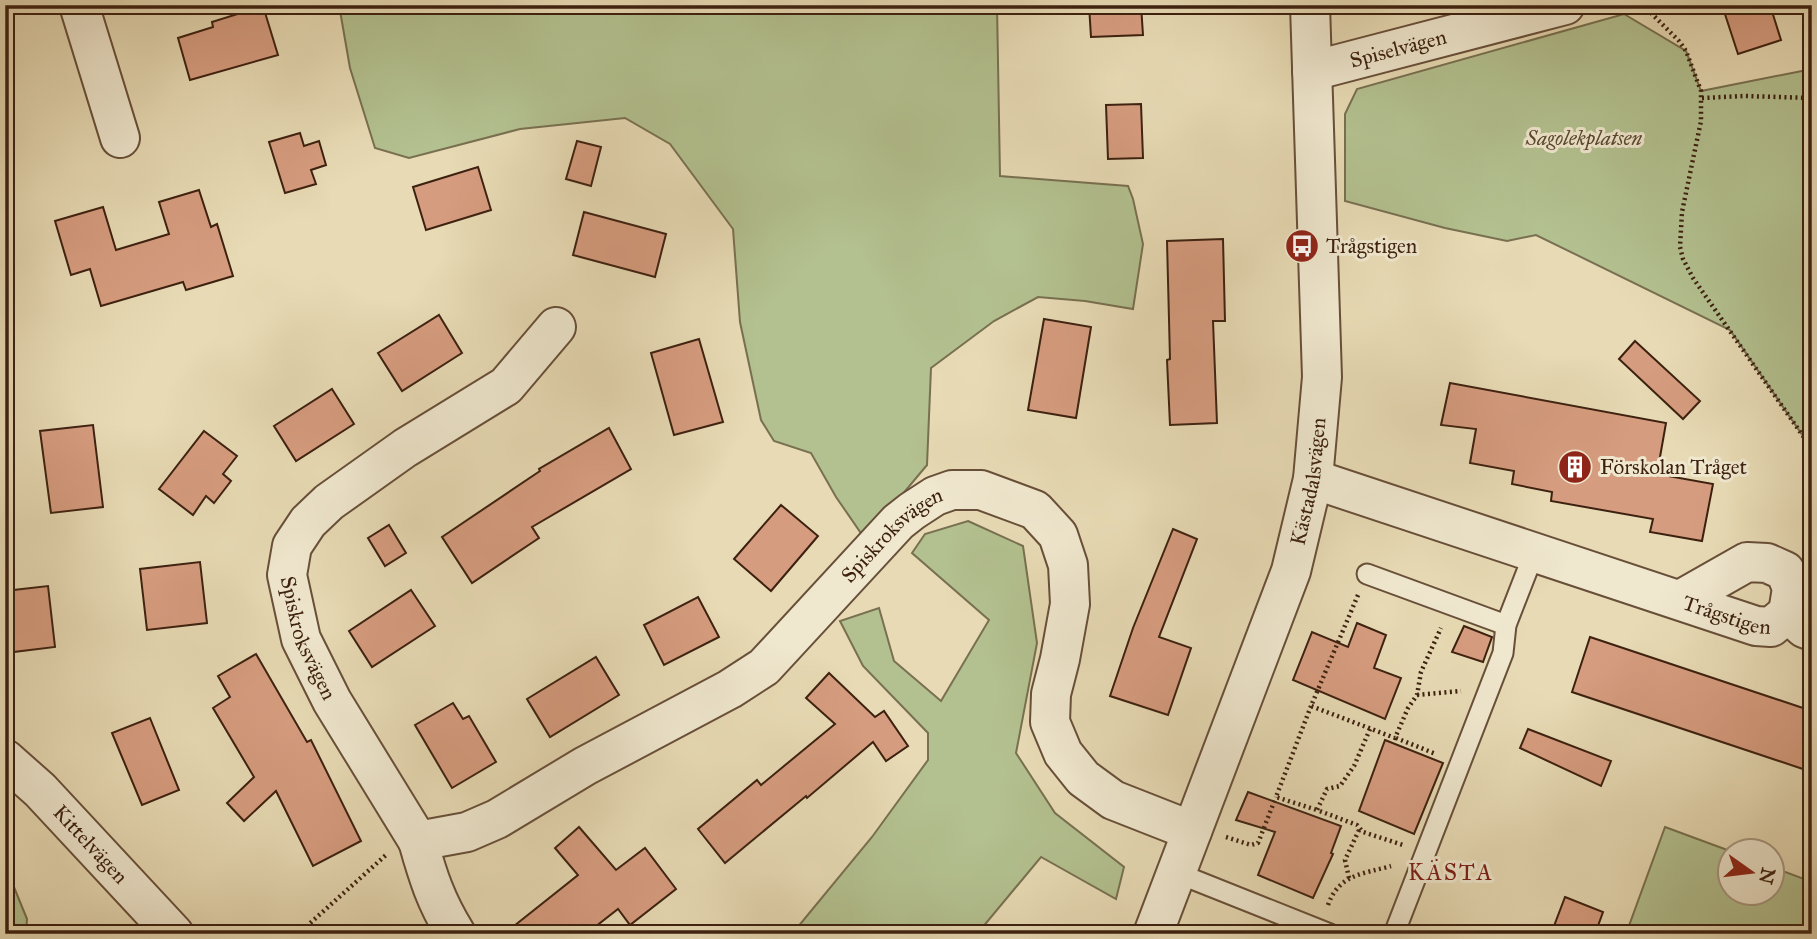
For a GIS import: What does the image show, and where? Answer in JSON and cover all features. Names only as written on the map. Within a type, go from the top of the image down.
[{"type":"street","points":[[79,5],[120,138]]},
{"type":"street","name":"Kästadalsvägen","points":[[1153,934],[1292,571],[1313,479],[1322,377],[1310,5]]},
{"type":"street","name":"Spiselvägen","points":[[1312,71],[1565,5]]},
{"type":"street","name":"Spiskroksvägen","points":[[456,934],[430,884],[418,841],[332,701],[301,639],[287,575],[292,546],[308,522],[329,502],[405,448],[506,386],[556,327]]},
{"type":"street","name":"Trågstigen","points":[[1313,479],[1755,626],[1771,627],[1800,622]]},
{"type":"street","name":"Spiskroksvägen","points":[[418,841],[467,832],[497,819],[585,766],[730,689],[764,667],[898,522],[935,496],[952,490],[981,490],[1035,510],[1058,535],[1068,565],[1070,604],[1051,694],[1050,722],[1063,753],[1083,778],[1113,800],[1192,831]]},
{"type":"street","points":[[1681,600],[1747,562],[1767,563],[1785,571],[1800,622]]},
{"type":"street","name":"Kittelvägen","points":[[5,759],[40,790],[174,934]]},
{"type":"lane","points":[[1394,934],[1503,653],[1506,625],[1529,566],[1532,551]]},
{"type":"lane","points":[[1367,574],[1506,625]]},
{"type":"lane","points":[[1177,873],[1325,932]]},
{"type":"path","points":[[1643,5],[1686,51],[1695,71],[1702,99],[1701,121],[1682,212],[1680,247],[1684,259],[1693,278],[1812,449]]},
{"type":"path","points":[[1702,99],[1744,96],[1812,98]]},
{"type":"path","points":[[1367,574],[1276,797],[1357,825],[1363,832],[1404,846],[1420,865]]},
{"type":"path","points":[[1395,738],[1417,695],[1421,672],[1452,605]]},
{"type":"path","points":[[1417,695],[1489,688]]},
{"type":"path","points":[[1311,706],[1460,763]]},
{"type":"path","points":[[1317,810],[1327,789],[1340,786],[1354,766],[1370,729]]},
{"type":"path","points":[[1349,878],[1345,860],[1360,828]]},
{"type":"path","points":[[298,934],[384,856],[418,841]]},
{"type":"path","points":[[1325,932],[1332,894],[1349,878],[1396,865],[1420,865]]},
{"type":"green space","points":[[339,5],[997,5],[1000,176],[1128,186],[1143,244],[1133,309],[1038,297],[994,321],[931,368],[927,465],[865,539],[836,497],[811,453],[774,441],[761,420],[740,322],[733,229],[670,144],[625,118],[520,129],[409,158],[375,148],[350,68]]},
{"type":"green space","name":"Sagolekplatsen","points":[[1624,14],[1686,51],[1701,91],[1812,69],[1812,449],[1730,330],[1536,235],[1507,241],[1445,228],[1345,201],[1345,114],[1357,89]]},
{"type":"green space","points":[[968,521],[1023,546],[1037,643],[1016,753],[1055,813],[1124,867],[1116,899],[1041,857],[977,934],[790,934],[872,837],[928,760],[928,733],[863,666],[840,621],[879,608],[894,661],[941,701],[989,620],[912,553],[925,534]]},
{"type":"green space","points":[[1665,827],[1716,846],[1716,908],[1786,908],[1786,872],[1812,882],[1812,934],[1626,934]]},
{"type":"green space","points":[[5,865],[27,919],[26,934],[5,934]]},
{"type":"building","points":[[1089,5],[1141,5],[1143,35],[1091,37]]},
{"type":"building","points":[[1722,5],[1770,5],[1781,40],[1738,54]]},
{"type":"building","points":[[263,6],[278,55],[190,80],[178,38],[213,27],[212,22]]},
{"type":"building","points":[[1141,104],[1143,158],[1108,159],[1106,105]]},
{"type":"building","points":[[300,133],[304,146],[319,141],[326,165],[311,170],[316,184],[285,193],[269,142]]},
{"type":"building","points":[[577,141],[601,147],[591,186],[566,179]]},
{"type":"building","points":[[478,167],[491,210],[426,230],[413,187]]},
{"type":"building","points":[[199,190],[211,227],[217,224],[233,276],[186,290],[183,282],[101,306],[90,269],[71,275],[55,221],[103,207],[116,250],[169,234],[159,202]]},
{"type":"building","points":[[584,212],[666,234],[655,277],[573,255]]},
{"type":"building","points":[[1223,239],[1225,321],[1213,321],[1217,423],[1170,425],[1167,241]]},
{"type":"building","points":[[439,315],[462,353],[402,391],[378,353]]},
{"type":"building","points":[[1044,319],[1091,327],[1076,418],[1028,410]]},
{"type":"building","points":[[699,339],[723,422],[674,435],[651,353]]},
{"type":"building","points":[[1635,341],[1700,401],[1683,419],[1619,359]]},
{"type":"building","name":"Förskolan Tråget","points":[[1450,383],[1666,423],[1657,474],[1713,484],[1702,541],[1650,532],[1653,519],[1551,501],[1552,492],[1512,484],[1514,471],[1470,463],[1476,429],[1441,425]]},
{"type":"building","points":[[332,389],[354,424],[296,461],[274,426]]},
{"type":"building","points":[[93,425],[103,507],[51,513],[40,431]]},
{"type":"building","points":[[609,428],[631,469],[532,527],[539,538],[472,583],[442,537],[540,471],[539,469]]},
{"type":"building","points":[[204,431],[237,456],[223,474],[231,481],[214,503],[206,496],[193,515],[159,489]]},
{"type":"building","points":[[781,505],[818,536],[771,591],[734,559]]},
{"type":"building","points":[[389,525],[406,553],[385,566],[368,538]]},
{"type":"building","points":[[1173,529],[1197,539],[1159,637],[1191,648],[1168,715],[1110,696],[1133,628]]},
{"type":"building","points":[[200,562],[207,623],[147,630],[140,569]]},
{"type":"building","points":[[48,586],[55,647],[5,653],[5,591]]},
{"type":"building","points":[[411,590],[435,626],[372,667],[349,631]]},
{"type":"building","points":[[698,597],[719,637],[664,665],[644,625]]},
{"type":"building","points":[[1357,623],[1386,635],[1374,668],[1401,678],[1385,719],[1293,680],[1312,632],[1348,647]]},
{"type":"building","points":[[1464,626],[1492,637],[1483,662],[1452,652]]},
{"type":"building","points":[[1590,637],[1812,711],[1812,772],[1572,692]]},
{"type":"building","points":[[256,654],[307,742],[311,740],[361,841],[313,866],[276,791],[244,821],[227,803],[254,777],[213,708],[230,697],[218,676]]},
{"type":"building","points":[[596,657],[619,695],[550,737],[527,699]]},
{"type":"building","points":[[829,673],[875,717],[884,711],[908,746],[886,761],[873,742],[725,863],[698,829],[757,780],[761,785],[835,724],[806,698]]},
{"type":"building","points":[[453,703],[463,719],[469,716],[496,762],[452,788],[415,725]]},
{"type":"building","points":[[150,718],[179,790],[142,805],[112,733]]},
{"type":"building","points":[[1528,729],[1611,761],[1601,786],[1520,748]]},
{"type":"building","points":[[1385,740],[1443,763],[1414,834],[1359,811]]},
{"type":"building","points":[[1248,792],[1341,826],[1331,853],[1333,854],[1313,898],[1258,875],[1275,832],[1236,820]]},
{"type":"building","points":[[579,827],[616,870],[645,848],[676,889],[630,925],[618,909],[586,934],[504,934],[578,875],[555,848]]},
{"type":"building","points":[[1565,897],[1603,912],[1595,934],[1551,934]]},
{"type":"place","name":"Trågstigen","points":[[1302,246]]},
{"type":"place","name":"Förskolan Tråget","points":[[1575,467]]},
{"type":"district","name":"KÄSTA","points":[[1451,872]]}]
